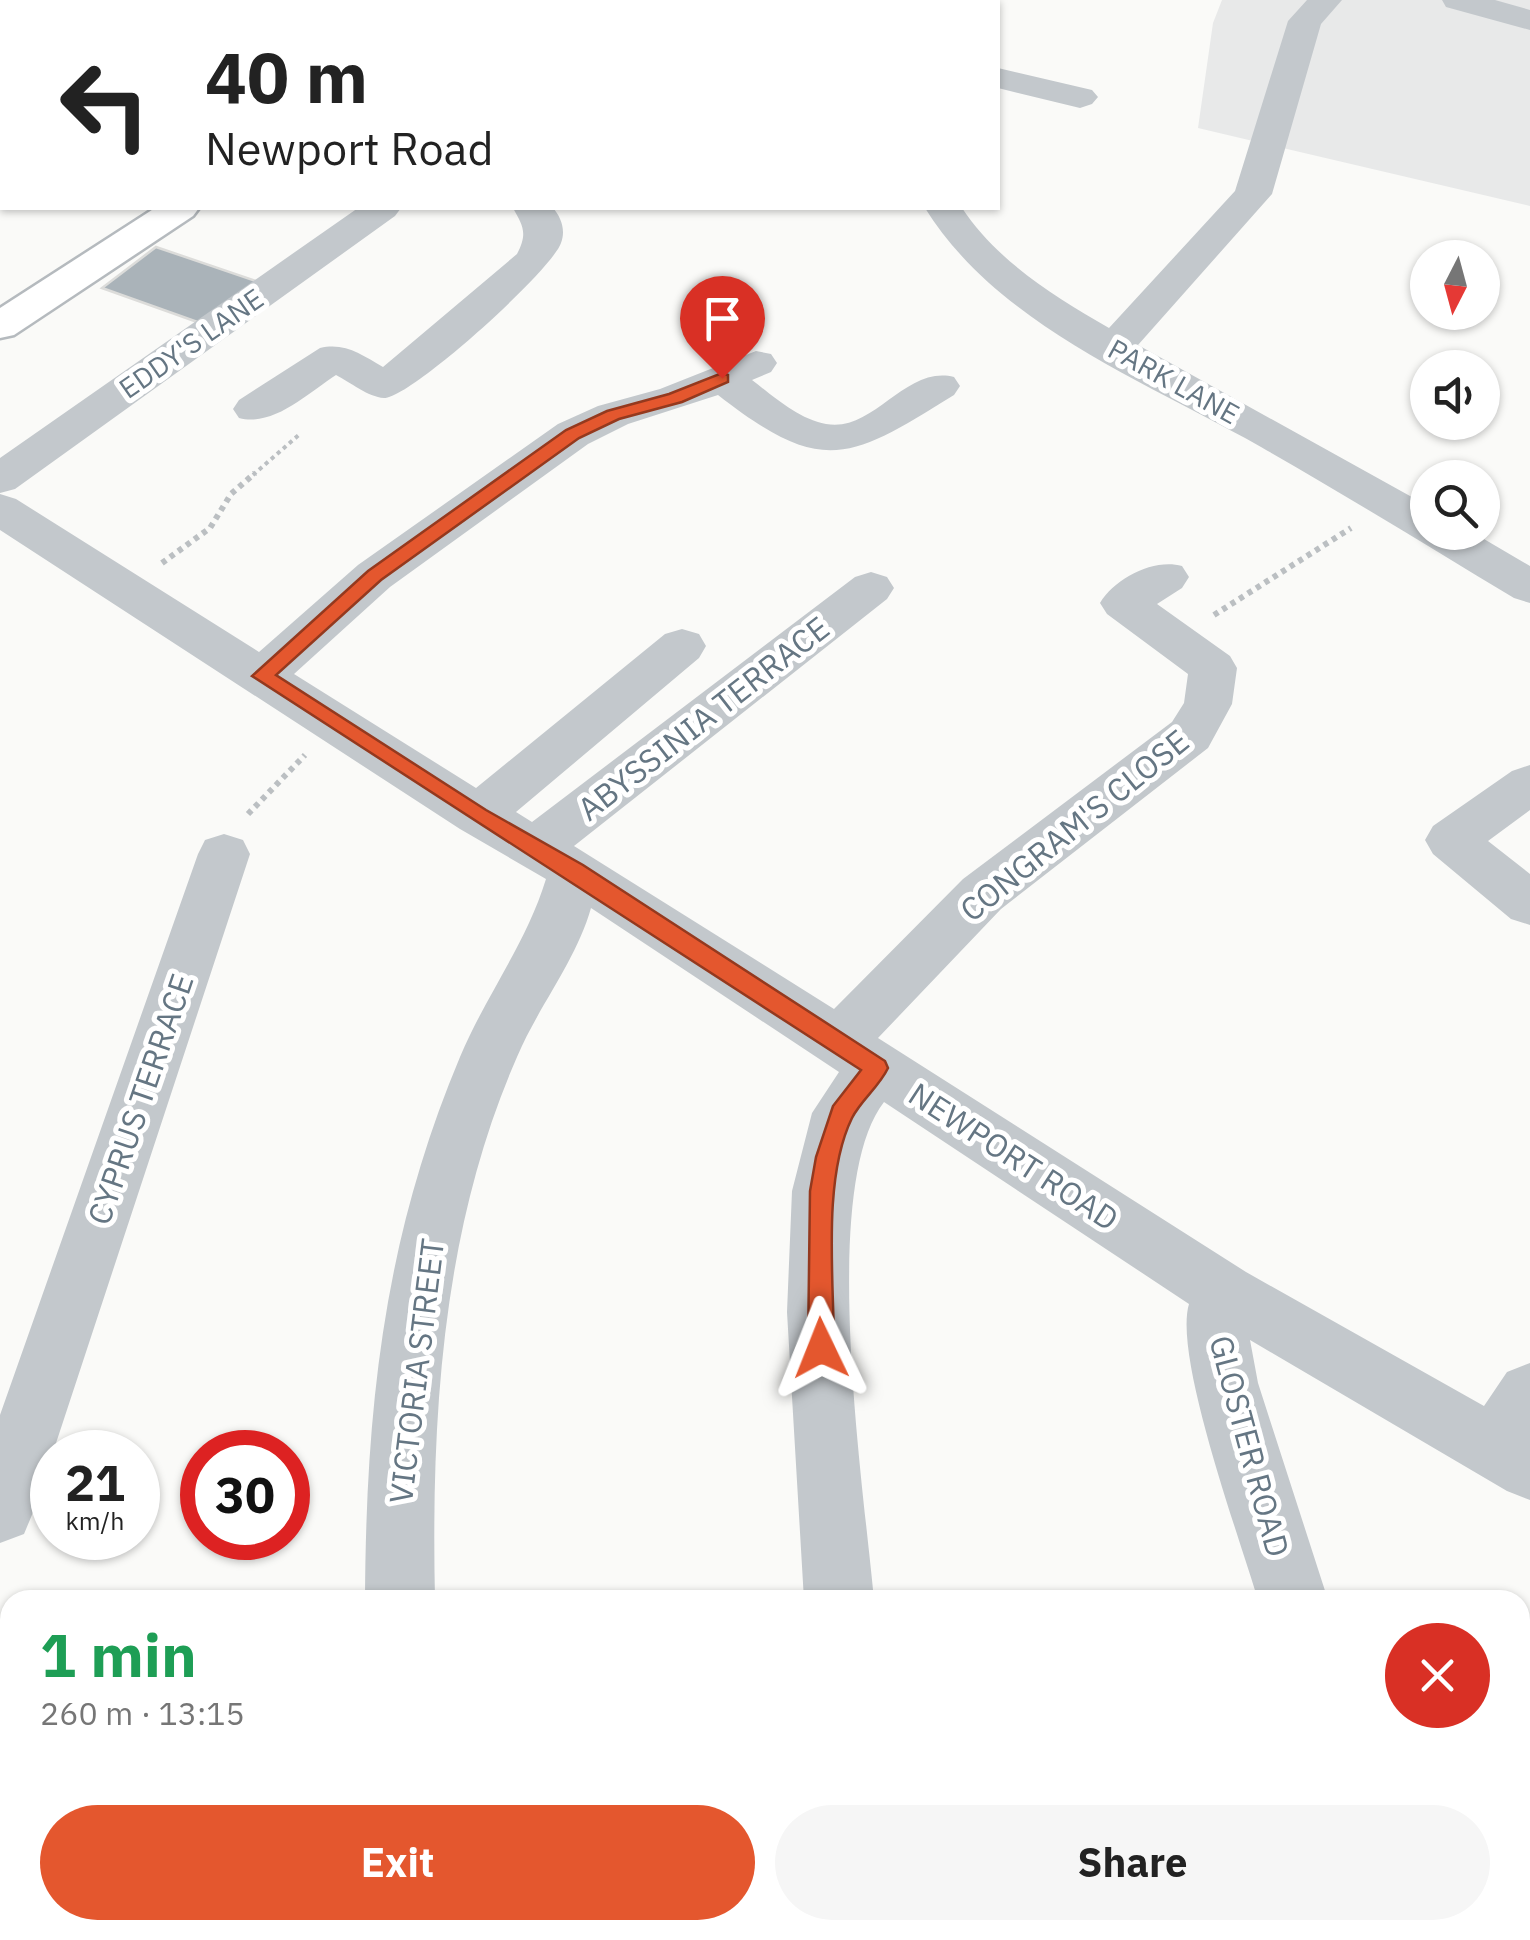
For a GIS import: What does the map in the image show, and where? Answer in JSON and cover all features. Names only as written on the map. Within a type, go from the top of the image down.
[{"type":"main road","points":[[0,326],[177,210]]},
{"type":"street","points":[[1113,348],[1253,194],[1304,21],[1326,0]]},
{"type":"street","points":[[1458,0],[1530,20]]},
{"type":"street","points":[[1000,78],[1080,97]]},
{"type":"street","name":"EDDY'S LANE","points":[[0,479],[379,210]]},
{"type":"street","points":[[254,409],[335,357],[385,384],[428,353],[534,260],[544,239],[542,218],[533,210]]},
{"type":"street","name":"PARK LANE","points":[[945,210],[951,224],[986,262],[1113,348],[1409,515]]},
{"type":"street","points":[[262,676],[374,576],[573,434],[613,415],[676,398],[739,370],[798,431],[829,438],[851,436],[939,386]]},
{"type":"street","name":"NEWPORT ROAD","points":[[0,509],[478,815],[555,859],[1224,1292],[1422,1408],[1518,1436]]},
{"type":"street","points":[[1467,550],[1530,587]]},
{"type":"street","name":"CONGRAM'S CLOSE","points":[[858,1054],[982,894],[1190,736],[1208,704],[1213,668],[1123,603],[1166,577]]},
{"type":"street","name":"ABYSSINIA TERRACE","points":[[555,859],[871,588]]},
{"type":"street","points":[[478,815],[682,646]]},
{"type":"street","points":[[1530,784],[1451,840],[1530,904]]},
{"type":"street","name":"CYPRUS TERRACE","points":[[0,1510],[224,854]]},
{"type":"street","name":"VICTORIA STREET","points":[[400,1590],[399,1473],[422,1271],[438,1202],[488,1055],[560,922],[555,859]]},
{"type":"street","points":[[838,1590],[818,1312],[822,1191],[858,1054]]},
{"type":"street","name":"GLOSTER ROAD","points":[[1224,1292],[1215,1322],[1226,1383],[1290,1590]]},
{"type":"path","points":[[126,589],[210,528],[231,494],[308,425]]},
{"type":"path","points":[[1174,640],[1409,515]]},
{"type":"path","points":[[224,854],[255,803],[340,727]]},
{"type":"shaded area","points":[[1222,0],[1530,0],[1530,206],[1198,128],[1213,23]]},
{"type":"building","points":[[156,247],[256,281],[203,324],[102,288]]},
{"type":"route","points":[[722,378],[676,398],[613,415],[573,434],[374,576],[262,676],[478,815],[576,871],[876,1068],[842,1113],[828,1157],[822,1191],[818,1312],[821,1348]]}]
